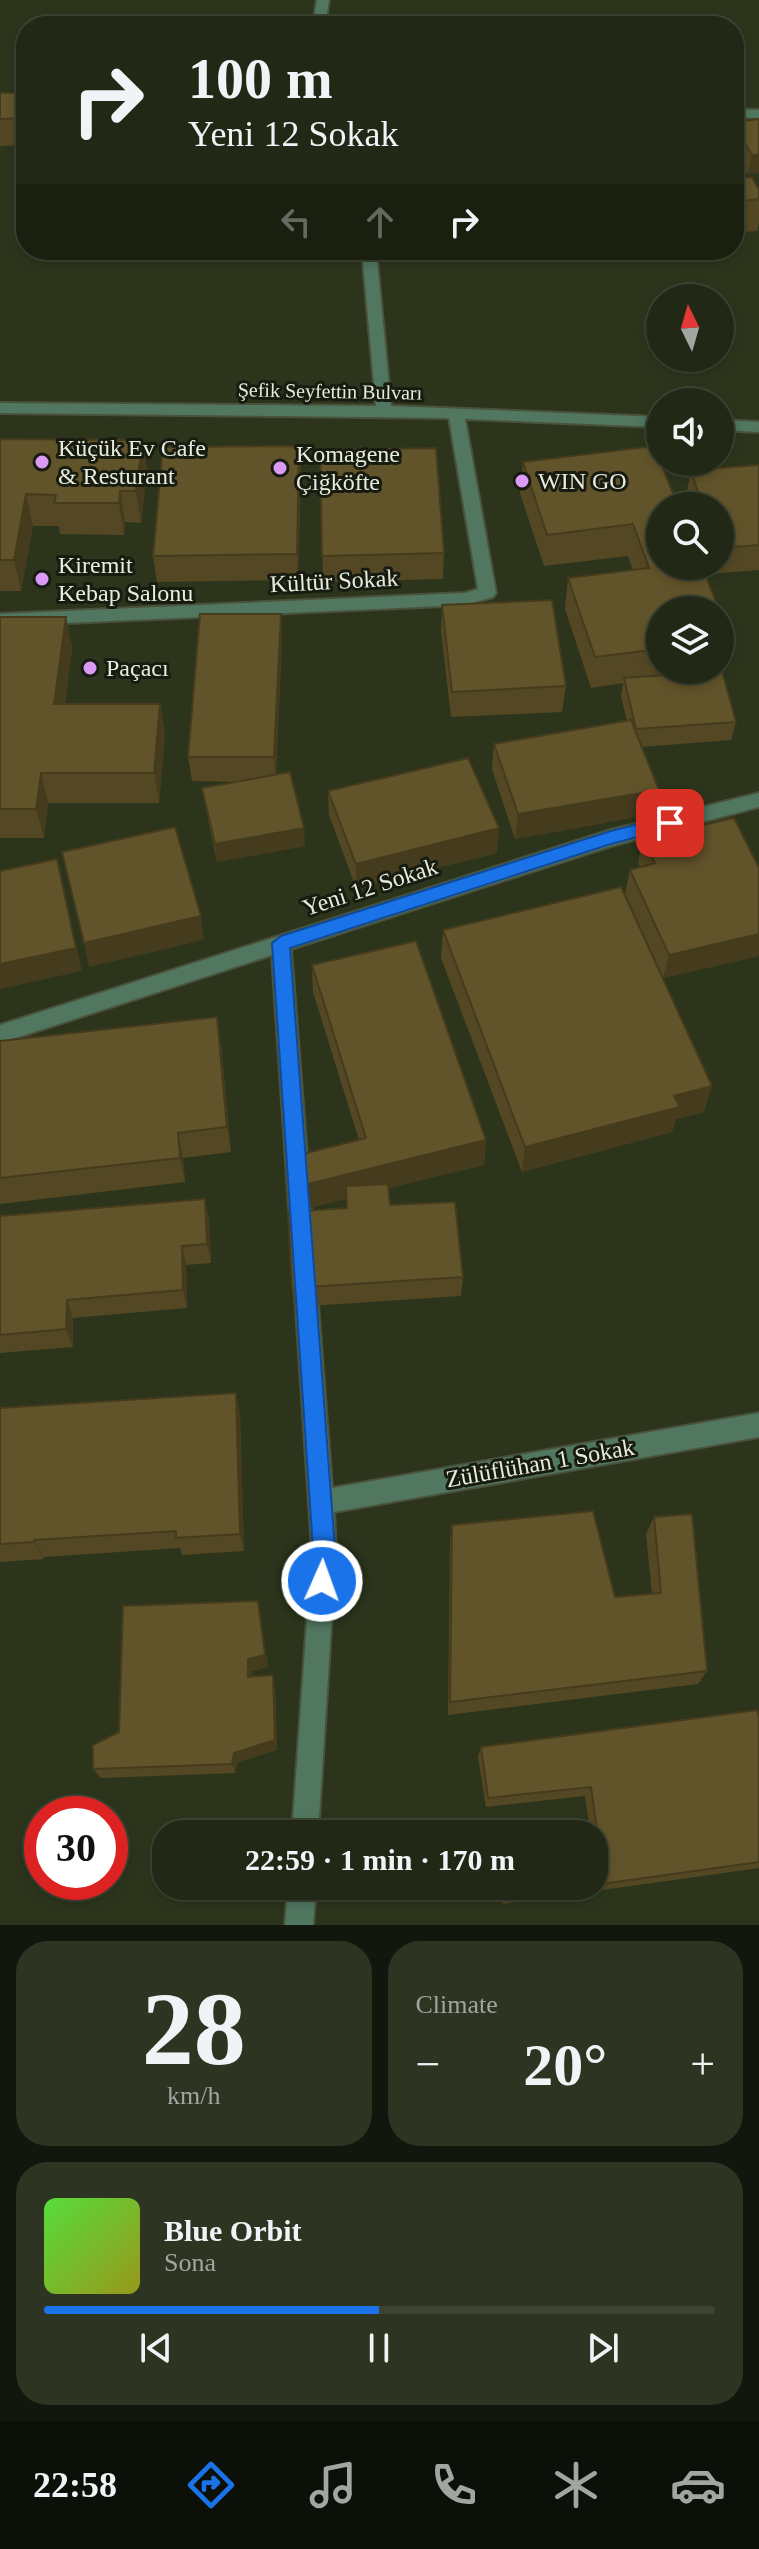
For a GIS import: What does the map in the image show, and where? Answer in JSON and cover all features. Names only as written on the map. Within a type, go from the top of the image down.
[{"type":"street","points":[[370,260],[384,411]]},
{"type":"street","name":"Şefik Seyfettin Bulvarı","points":[[0,408],[384,411],[646,421]]},
{"type":"street","name":"Kültür Sokak","points":[[0,620],[465,599],[487,593],[456,413]]},
{"type":"street","points":[[734,426],[759,427]]},
{"type":"street","name":"Yeni 12 Sokak","points":[[0,1034],[611,838],[759,800]]},
{"type":"street","points":[[281,943],[324,1549],[306,1820]]},
{"type":"street","name":"Zülüflühan 1 Sokak","points":[[321,1502],[759,1425]]},
{"type":"street","points":[[299,1925],[301,1900]]},
{"type":"building","points":[[0,93],[16,93],[16,118],[0,119]]},
{"type":"building","points":[[759,119],[759,155],[752,155],[744,142],[744,121]]},
{"type":"building","points":[[752,177],[759,190],[759,199],[744,201],[744,178]]},
{"type":"building","points":[[0,439],[143,440],[136,491],[120,491],[119,503],[54,503],[56,495],[26,494],[14,560],[0,560]]},
{"type":"building","points":[[299,446],[297,554],[153,556],[163,447]]},
{"type":"building","points":[[646,447],[646,476],[666,476],[672,492],[646,492],[646,560],[633,524],[547,535],[523,462]]},
{"type":"building","points":[[436,448],[444,553],[322,556],[320,450]]},
{"type":"building","points":[[759,465],[759,545],[734,547],[734,492],[698,492],[693,476],[734,476],[734,467]]},
{"type":"building","points":[[646,568],[646,580],[707,580],[714,596],[646,596],[646,651],[595,657],[568,578]]},
{"type":"building","points":[[552,600],[566,686],[452,692],[442,605]]},
{"type":"building","points":[[200,614],[281,614],[274,757],[188,757]]},
{"type":"building","points":[[0,617],[66,617],[54,704],[160,704],[154,773],[41,773],[36,809],[0,809]]},
{"type":"building","points":[[646,676],[646,684],[726,684],[736,722],[636,729],[624,678]]},
{"type":"building","points":[[631,720],[659,790],[518,814],[494,744]]},
{"type":"building","points":[[468,758],[499,828],[356,864],[328,791]]},
{"type":"building","points":[[290,772],[304,828],[215,844],[202,788]]},
{"type":"building","points":[[734,818],[759,868],[759,934],[669,955],[630,870],[655,863],[643,838]]},
{"type":"building","points":[[175,827],[201,916],[84,943],[62,852]]},
{"type":"building","points":[[57,859],[76,948],[0,964],[0,871]]},
{"type":"building","points":[[621,887],[712,1086],[674,1096],[680,1107],[525,1147],[443,930]]},
{"type":"building","points":[[416,941],[486,1140],[304,1185],[295,1156],[366,1138],[312,965]]},
{"type":"building","points":[[217,1017],[227,1127],[178,1133],[180,1158],[0,1178],[0,1041]]},
{"type":"building","points":[[388,1184],[390,1205],[455,1202],[463,1277],[292,1288],[288,1212],[347,1208],[346,1186]]},
{"type":"building","points":[[205,1199],[207,1244],[182,1246],[183,1290],[67,1300],[66,1329],[0,1335],[0,1216]]},
{"type":"building","points":[[236,1393],[240,1534],[176,1538],[176,1531],[0,1544],[0,1408]]},
{"type":"building","points":[[593,1511],[615,1597],[661,1593],[654,1517],[692,1514],[707,1671],[450,1702],[452,1525]]},
{"type":"building","points":[[258,1601],[265,1655],[248,1659],[248,1677],[273,1675],[275,1740],[234,1753],[232,1764],[93,1769],[93,1745],[119,1732],[123,1606]]},
{"type":"building","points":[[757,1710],[759,1862],[608,1883],[608,1820],[596,1820],[591,1787],[488,1798],[481,1747]]},
{"type":"place","name":"Küçük Ev Cafe & Resturant","points":[[42,462]]},
{"type":"place","name":"Komagene Çiğköfte","points":[[280,468]]},
{"type":"place","name":"WIN GO","points":[[522,481]]},
{"type":"place","name":"Kiremit Kebap Salonu","points":[[42,579]]},
{"type":"place","name":"Paçacı","points":[[90,668]]},
{"type":"route","points":[[322,1581],[324,1549],[281,943],[611,838],[670,823]]}]
